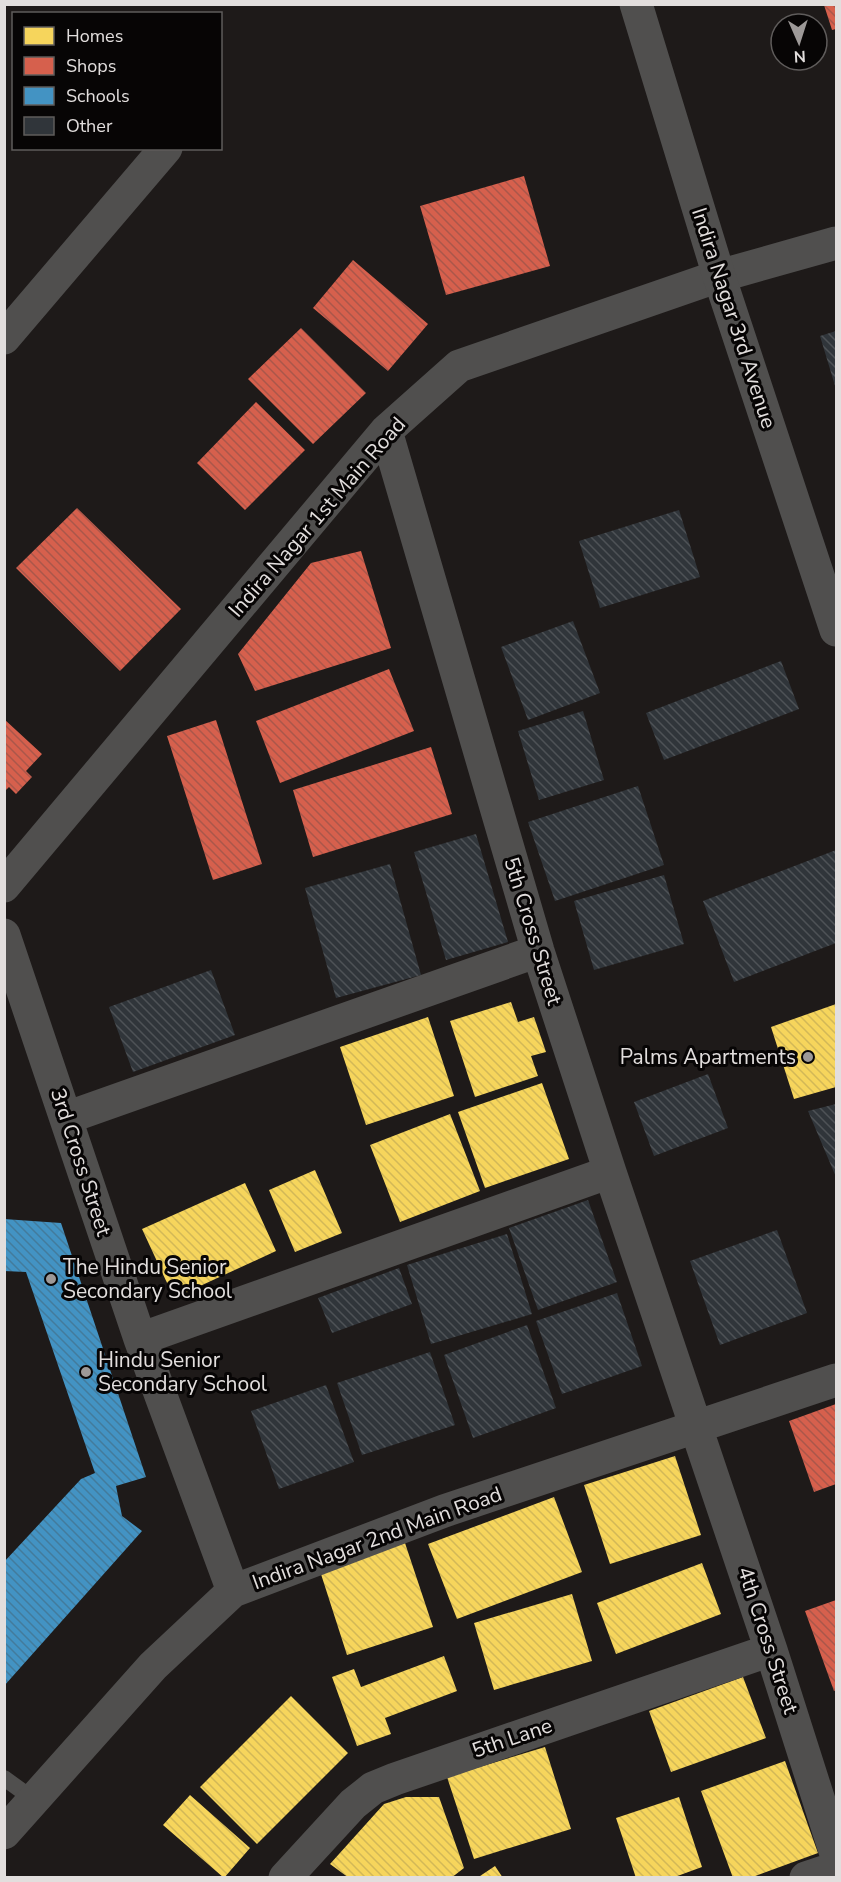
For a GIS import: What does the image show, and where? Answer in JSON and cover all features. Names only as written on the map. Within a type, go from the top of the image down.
[{"type":"street","name":"Indira Nagar 3rd Avenue","points":[[636,4],[719,276],[836,628]]},
{"type":"street","points":[[4,338],[164,150]]},
{"type":"street","name":"Indira Nagar 1st Main Road","points":[[4,886],[386,431],[459,366],[719,276],[837,243]]},
{"type":"street","name":"5th Cross Street","points":[[386,431],[538,951],[696,1426]]},
{"type":"street","name":"3rd Cross Street","points":[[4,935],[140,1339],[233,1591]]},
{"type":"street","points":[[66,1118],[538,951]]},
{"type":"street","points":[[140,1339],[610,1172]]},
{"type":"street","name":"Indira Nagar 2nd Main Road","points":[[4,1833],[153,1666],[233,1591],[444,1511],[837,1380]]},
{"type":"street","name":"4th Cross Street","points":[[696,1426],[837,1854]]},
{"type":"street","name":"5th Lane","points":[[285,1878],[353,1804],[373,1788],[771,1650]]},
{"type":"street","points":[[806,1878],[837,1868]]},
{"type":"lane","points":[[4,1778],[33,1799]]},
{"type":"building: Homes","points":[[511,1002],[518,1022],[534,1017],[546,1052],[531,1056],[538,1076],[475,1097],[450,1021]]},
{"type":"building: Homes","name":"Palms Apartments","points":[[836,1004],[836,1087],[794,1099],[771,1027]]},
{"type":"building: Homes","points":[[428,1017],[454,1096],[366,1125],[340,1047]]},
{"type":"building: Homes","points":[[542,1083],[569,1159],[485,1188],[458,1112]]},
{"type":"building: Homes","points":[[450,1114],[480,1191],[400,1222],[370,1145]]},
{"type":"building: Homes","points":[[315,1170],[342,1233],[295,1252],[269,1190]]},
{"type":"building: Homes","points":[[245,1183],[276,1251],[174,1298],[142,1229]]},
{"type":"building: Homes","points":[[675,1456],[701,1535],[610,1564],[584,1485]]},
{"type":"building: Homes","points":[[554,1497],[582,1572],[457,1619],[428,1544]]},
{"type":"building: Homes","points":[[405,1543],[433,1627],[347,1655],[320,1571]]},
{"type":"building: Homes","points":[[702,1563],[721,1614],[616,1654],[597,1603]]},
{"type":"building: Homes","points":[[572,1594],[592,1661],[494,1690],[474,1623]]},
{"type":"building: Homes","points":[[444,1656],[457,1691],[385,1718],[391,1734],[357,1746],[332,1677],[354,1669],[361,1687]]},
{"type":"building: Homes","points":[[743,1677],[766,1738],[671,1772],[649,1711]]},
{"type":"building: Homes","points":[[291,1696],[348,1753],[257,1844],[200,1787]]},
{"type":"building: Homes","points":[[545,1747],[571,1829],[474,1859],[447,1777]]},
{"type":"building: Homes","points":[[785,1761],[818,1853],[750,1878],[733,1878],[701,1791]]},
{"type":"building: Homes","points":[[190,1795],[250,1848],[224,1878],[163,1825]]},
{"type":"building: Homes","points":[[406,1797],[439,1797],[464,1868],[451,1878],[349,1878],[330,1864],[384,1804]]},
{"type":"building: Homes","points":[[679,1797],[702,1867],[672,1878],[636,1878],[616,1818]]},
{"type":"building: Homes","points":[[495,1866],[503,1878],[477,1878]]},
{"type":"building: Shops","points":[[824,5],[836,5],[836,29],[832,30],[829,12],[826,12]]},
{"type":"building: Shops","points":[[524,176],[550,266],[446,295],[420,206]]},
{"type":"building: Shops","points":[[353,260],[428,324],[388,371],[313,308]]},
{"type":"building: Shops","points":[[301,328],[366,393],[313,444],[248,379]]},
{"type":"building: Shops","points":[[256,402],[305,450],[245,510],[197,463]]},
{"type":"building: Shops","points":[[77,508],[181,609],[120,671],[16,568]]},
{"type":"building: Shops","points":[[361,551],[391,648],[255,691],[238,654],[311,563]]},
{"type":"building: Shops","points":[[389,669],[414,731],[280,783],[256,721]]},
{"type":"building: Shops","points":[[4,719],[42,754],[26,771],[32,777],[16,794],[9,787],[4,792]]},
{"type":"building: Shops","points":[[216,720],[262,864],[213,880],[167,736]]},
{"type":"building: Shops","points":[[431,747],[452,814],[313,857],[293,790]]},
{"type":"building: Shops","points":[[836,1404],[836,1484],[814,1492],[789,1421]]},
{"type":"building: Shops","points":[[836,1600],[836,1690],[834,1691],[805,1611]]},
{"type":"building: Schools","name":"Hindu Senior Secondary School","points":[[4,1219],[61,1223],[146,1477],[116,1486],[122,1516],[142,1531],[4,1686],[4,1562],[81,1479],[95,1473],[26,1272],[4,1271]]},
{"type":"building: Other","points":[[836,331],[836,389],[820,336]]},
{"type":"building: Other","points":[[679,510],[700,577],[600,608],[579,541]]},
{"type":"building: Other","points":[[573,621],[600,693],[528,720],[501,647]]},
{"type":"building: Other","points":[[781,661],[799,709],[664,760],[646,713]]},
{"type":"building: Other","points":[[583,711],[604,780],[539,800],[518,731]]},
{"type":"building: Other","points":[[638,786],[664,865],[555,901],[528,822]]},
{"type":"building: Other","points":[[476,834],[508,942],[446,960],[414,852]]},
{"type":"building: Other","points":[[836,850],[836,943],[734,982],[703,901]]},
{"type":"building: Other","points":[[390,864],[421,975],[336,998],[305,888]]},
{"type":"building: Other","points":[[664,875],[684,944],[594,970],[574,901]]},
{"type":"building: Other","points":[[211,970],[235,1035],[133,1072],[109,1007]]},
{"type":"building: Other","points":[[708,1074],[728,1128],[654,1156],[634,1102]]},
{"type":"building: Other","points":[[836,1104],[836,1177],[808,1111]]},
{"type":"building: Other","points":[[588,1200],[617,1282],[538,1310],[509,1228]]},
{"type":"building: Other","points":[[777,1230],[807,1313],[720,1345],[690,1261]]},
{"type":"building: Other","points":[[507,1234],[532,1314],[431,1344],[407,1265]]},
{"type":"building: Other","points":[[399,1268],[412,1304],[332,1333],[318,1298]]},
{"type":"building: Other","points":[[617,1293],[642,1366],[562,1394],[536,1321]]},
{"type":"building: Other","points":[[527,1325],[556,1408],[473,1438],[444,1355]]},
{"type":"building: Other","points":[[430,1352],[455,1425],[362,1455],[337,1383]]},
{"type":"building: Other","points":[[326,1385],[354,1462],[279,1489],[251,1411]]},
{"type":"place","name":"Palms Apartments","points":[[808,1057]]},
{"type":"place","name":"The Hindu Senior Secondary School","points":[[51,1279]]},
{"type":"place","name":"Hindu Senior Secondary School","points":[[86,1372]]}]
